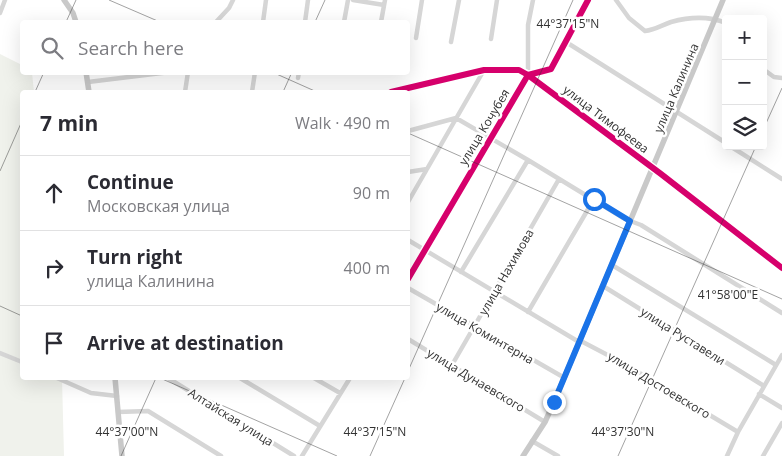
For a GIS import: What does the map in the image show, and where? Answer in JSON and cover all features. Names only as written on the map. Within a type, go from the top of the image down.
[{"type":"main road","points":[[64,0],[75,20]]},
{"type":"main road","name":"улица Калинина","points":[[523,456],[544,422],[723,0]]},
{"type":"main road","points":[[87,75],[89,90]]},
{"type":"main road","points":[[115,380],[122,456]]},
{"type":"street","points":[[0,13],[5,0]]},
{"type":"street","points":[[218,20],[229,8],[233,0]]},
{"type":"street","points":[[263,20],[266,0]]},
{"type":"street","points":[[306,20],[308,0]]},
{"type":"street","points":[[344,20],[348,0]]},
{"type":"street","points":[[353,0],[384,3],[381,20]]},
{"type":"street","points":[[416,38],[422,0]]},
{"type":"street","points":[[451,42],[459,0]]},
{"type":"street","points":[[491,39],[497,0]]},
{"type":"street","points":[[533,0],[528,25],[528,75],[551,69],[588,0]]},
{"type":"street","points":[[616,0],[629,18],[645,31],[671,22],[695,18],[716,19],[722,21]]},
{"type":"street","points":[[566,42],[722,140]]},
{"type":"street","points":[[410,199],[484,70]]},
{"type":"street","name":"улица Тимофеева","points":[[399,90],[484,70],[519,70],[653,168],[782,268]]},
{"type":"street","points":[[767,72],[774,77],[782,78]]},
{"type":"street","points":[[88,82],[145,75]]},
{"type":"street","points":[[185,90],[188,75]]},
{"type":"street","points":[[252,90],[255,75]]},
{"type":"street","name":"улица Кочубея","points":[[410,275],[528,75]]},
{"type":"street","points":[[410,130],[456,118],[640,226],[782,313]]},
{"type":"street","points":[[736,150],[782,179]]},
{"type":"street","points":[[461,272],[528,160]]},
{"type":"street","points":[[410,172],[427,169]]},
{"type":"street","name":"улица Нахимова","points":[[452,365],[559,178]]},
{"type":"street","points":[[528,312],[594,199]]},
{"type":"street","name":"улица Достоевского","points":[[410,241],[528,312],[621,362],[738,432]]},
{"type":"street","points":[[612,265],[776,365]]},
{"type":"street","name":"улица Руставели","points":[[603,286],[764,386]]},
{"type":"street","name":"улица Коминтерна","points":[[410,289],[563,377]]},
{"type":"street","name":"улица Дунаевского","points":[[410,340],[544,422]]},
{"type":"street","points":[[0,352],[20,361]]},
{"type":"street","points":[[727,456],[738,432],[782,355]]},
{"type":"street","points":[[61,380],[91,392],[117,396]]},
{"type":"street","name":"Алтайская улица","points":[[171,380],[286,454],[294,456]]},
{"type":"street","points":[[243,380],[320,426]]},
{"type":"street","points":[[317,380],[340,393]]},
{"type":"street","points":[[302,456],[349,380]]},
{"type":"street","points":[[760,394],[782,408]]},
{"type":"street","points":[[118,412],[148,411],[221,456]]},
{"type":"street","points":[[764,456],[782,423]]},
{"type":"street","points":[[532,441],[558,456]]},
{"type":"shaded area","points":[[0,54],[20,64],[20,75],[32,75],[34,90],[20,90],[20,380],[62,380],[64,456],[0,456]]},
{"type":"cycle path","points":[[410,276],[528,75],[551,69],[588,0]]},
{"type":"cycle path","points":[[399,90],[484,70],[519,70],[661,174],[782,268]]},
{"type":"route","points":[[554,402],[630,221],[594,199]]}]
